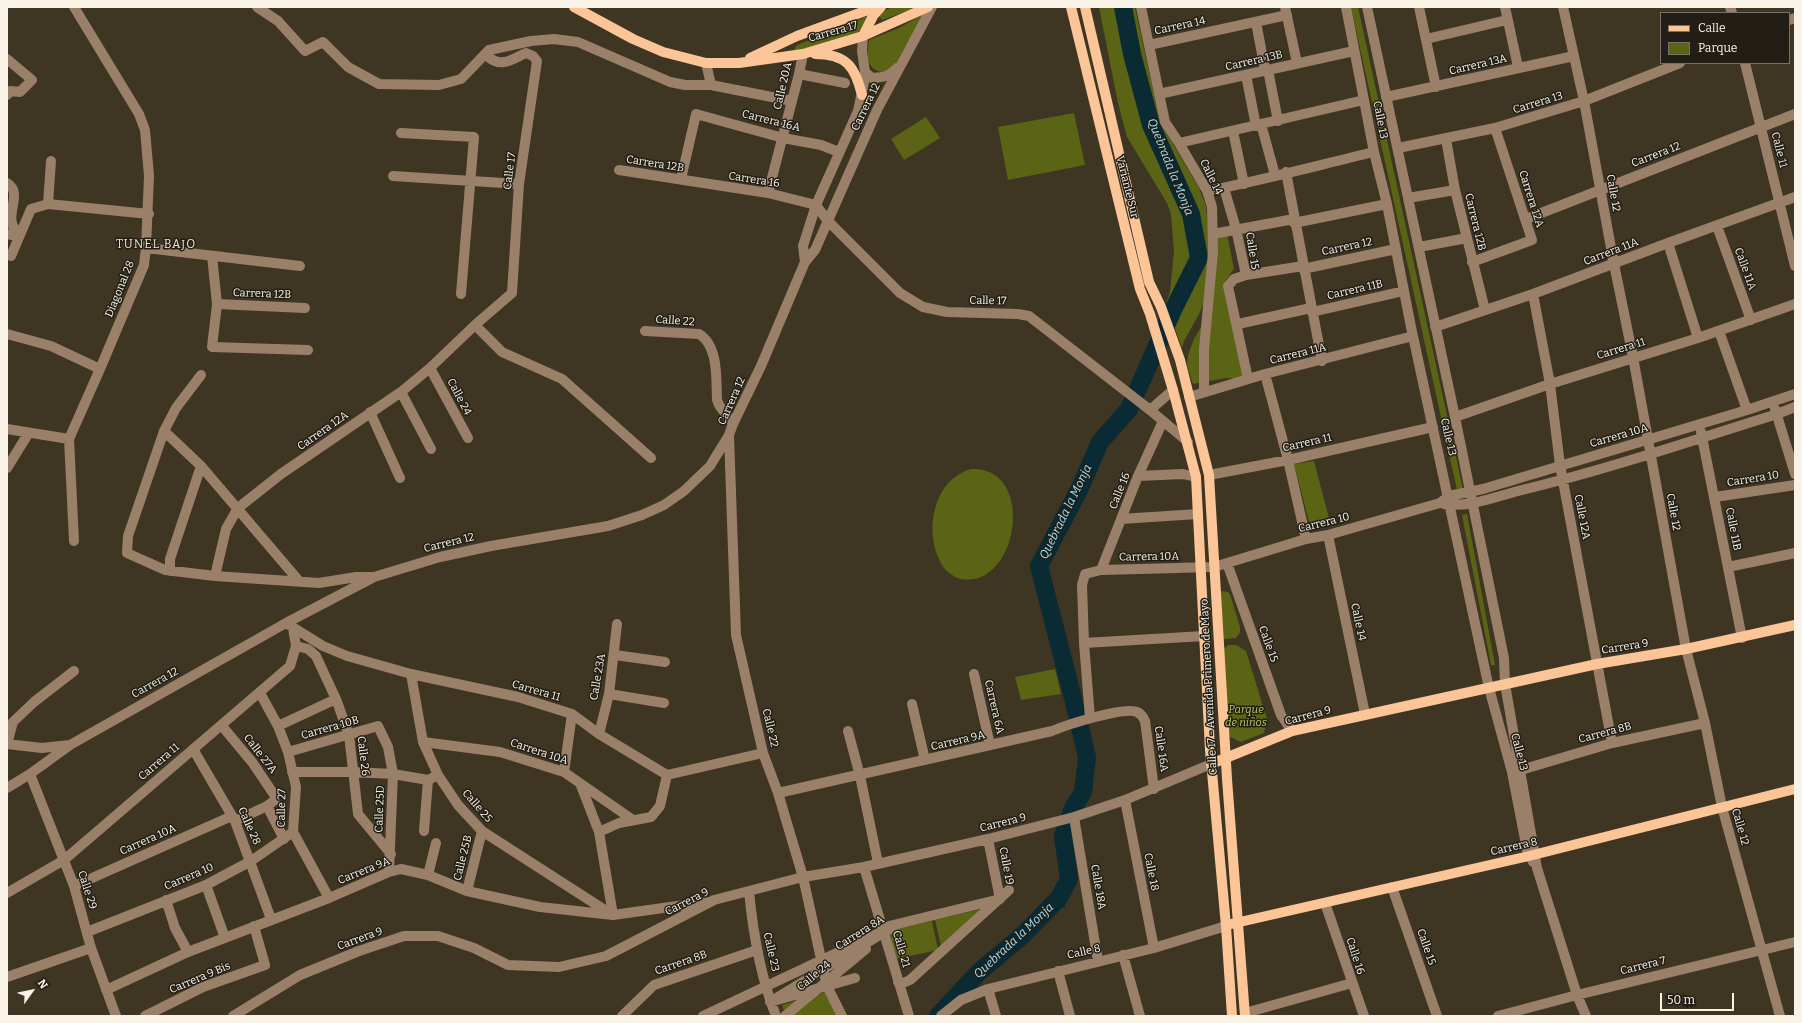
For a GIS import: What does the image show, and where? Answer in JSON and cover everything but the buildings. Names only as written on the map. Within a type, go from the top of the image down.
[{"type":"main road","name":"Carrera 17","points":[[574,7],[633,39],[663,52],[706,63],[739,63],[803,54],[863,36],[928,7]]},
{"type":"main road","name":"Carrera 17","points":[[739,63],[798,36],[876,7]]},
{"type":"main road","points":[[863,36],[873,16],[881,7]]},
{"type":"main road","name":"Variante Sur","points":[[1070,7],[1140,289],[1150,314],[1166,371]]},
{"type":"main road","name":"Variante Sur","points":[[1085,7],[1149,282],[1161,307],[1180,360]]},
{"type":"main road","points":[[803,54],[829,54],[837,56],[852,70],[859,82],[862,95]]},
{"type":"main road","name":"Calle 17 - Avenida Primero de Mayo","points":[[1180,360],[1209,475],[1226,758],[1245,1015]]},
{"type":"main road","name":"Calle 17 - Avenida Primero de Mayo","points":[[1166,371],[1188,442],[1196,476],[1211,764],[1226,926],[1232,1016]]},
{"type":"main road","name":"Carrera 9","points":[[1211,764],[1292,731],[1597,664],[1742,638],[1795,625]]},
{"type":"main road","name":"Carrera 8","points":[[1237,922],[1533,855],[1795,789]]},
{"type":"main road","name":"Calle 8","points":[[1226,926],[1237,922]]},
{"type":"street","name":"Diagonal 28","points":[[74,7],[139,114],[145,130],[149,176],[149,214],[144,265],[69,439],[74,541]]},
{"type":"street","points":[[257,7],[278,21],[305,51],[323,42],[348,67],[379,84],[439,86],[461,79],[486,55],[489,50],[531,41],[554,39],[578,42],[653,76],[670,82],[685,85],[711,85],[792,101]]},
{"type":"street","name":"Carrera 12","points":[[7,788],[30,774],[70,745],[374,577],[440,557],[491,546],[608,526],[642,516],[664,505],[684,491],[710,466],[730,435],[733,424],[761,366],[804,262],[815,250],[877,110],[932,7]]},
{"type":"street","name":"Calle 14","points":[[1141,7],[1165,122],[1207,191],[1212,207],[1213,252],[1204,349],[1204,392]]},
{"type":"street","name":"Calle 13","points":[[1346,7],[1374,152],[1388,204],[1413,336],[1450,501],[1489,688],[1517,771]]},
{"type":"street","name":"Calle 13","points":[[1367,7],[1455,417],[1504,658],[1505,684],[1517,771],[1533,855],[1586,1016]]},
{"type":"street","points":[[1419,7],[1436,87]]},
{"type":"street","points":[[1505,7],[1518,68]]},
{"type":"street","name":"Calle 12","points":[[1563,7],[1584,101],[1633,357],[1686,649],[1705,723],[1722,807],[1780,1016]]},
{"type":"street","points":[[1286,11],[1298,63]]},
{"type":"street","name":"Carrera 14","points":[[1149,45],[1256,22],[1286,11]]},
{"type":"street","points":[[1426,39],[1507,20]]},
{"type":"street","points":[[1256,22],[1278,120]]},
{"type":"street","name":"Carrera 12","points":[[804,262],[803,246],[816,205],[858,111],[865,72],[862,51],[863,36]]},
{"type":"street","name":"Carrera 13B","points":[[1159,94],[1354,51]]},
{"type":"street","name":"Calle 17","points":[[475,325],[512,293],[519,184],[537,61],[533,56],[526,53],[502,63],[492,61],[486,55]]},
{"type":"street","name":"Calle 20A","points":[[768,193],[803,54]]},
{"type":"street","name":"Carrera 13A","points":[[1386,96],[1436,87],[1574,56]]},
{"type":"street","points":[[7,59],[32,80],[20,92],[10,91],[7,95]]},
{"type":"street","points":[[706,63],[711,85]]},
{"type":"street","points":[[865,72],[872,78],[890,76],[901,64]]},
{"type":"street","name":"Carrera 13","points":[[1398,148],[1495,128],[1584,101],[1677,64]]},
{"type":"street","name":"Calle 11","points":[[1745,64],[1795,266]]},
{"type":"street","points":[[799,74],[845,83]]},
{"type":"street","points":[[1246,75],[1259,125],[1275,175]]},
{"type":"street","points":[[1179,143],[1364,100]]},
{"type":"street","name":"Carrera 16A","points":[[684,180],[696,114],[783,138],[821,145],[839,152]]},
{"type":"street","name":"Carrera 12","points":[[1526,219],[1795,114]]},
{"type":"street","name":"Carrera 12A","points":[[1472,262],[1532,240],[1495,128]]},
{"type":"street","points":[[1233,131],[1244,184]]},
{"type":"street","points":[[401,132],[474,138],[461,294]]},
{"type":"street","name":"Carrera 12B","points":[[1446,139],[1455,190],[1485,310]]},
{"type":"street","points":[[1207,191],[1244,184],[1286,172],[1374,152]]},
{"type":"street","points":[[48,204],[52,161]]},
{"type":"street","name":"Carrera 12B","points":[[619,170],[684,180]]},
{"type":"street","points":[[1286,172],[1294,221],[1322,360]]},
{"type":"street","points":[[393,176],[519,184]]},
{"type":"street","name":"Carrera 16","points":[[684,180],[768,193],[816,205]]},
{"type":"street","points":[[7,183],[12,186],[14,193],[11,222],[19,237]]},
{"type":"street","name":"Calle 15","points":[[1224,188],[1236,229],[1246,275],[1234,279],[1228,286],[1238,324],[1248,379]]},
{"type":"street","points":[[1408,198],[1455,190]]},
{"type":"street","name":"Carrera 11A","points":[[1435,327],[1533,294],[1795,197]]},
{"type":"street","points":[[11,256],[31,209],[48,204],[149,214]]},
{"type":"street","points":[[1213,234],[1388,204]]},
{"type":"street","name":"Calle 17","points":[[816,205],[827,220],[900,293],[923,307],[947,312],[1018,314],[1029,316],[1146,407],[1188,442]]},
{"type":"street","name":"Calle 11A","points":[[1717,226],[1750,320]]},
{"type":"street","points":[[7,234],[19,237]]},
{"type":"street","points":[[1419,247],[1467,238]]},
{"type":"street","points":[[1668,243],[1698,338]]},
{"type":"street","points":[[146,248],[300,266]]},
{"type":"street","name":"Carrera 12","points":[[1246,275],[1303,267],[1396,249]]},
{"type":"street","points":[[212,256],[217,304],[212,347],[308,350]]},
{"type":"street","name":"Carrera 11B","points":[[1238,324],[1404,291]]},
{"type":"street","name":"Calle 12A","points":[[1533,294],[1550,384],[1560,466],[1612,743]]},
{"type":"street","name":"Carrera 12B","points":[[217,304],[305,308]]},
{"type":"street","name":"Carrera 11","points":[[1455,417],[1633,357],[1698,338],[1795,304]]},
{"type":"street","points":[[475,325],[502,352],[562,378],[651,458]]},
{"type":"street","name":"Carrera 12A","points":[[215,576],[226,529],[238,508],[281,474],[401,392],[430,368],[475,325]]},
{"type":"street","points":[[1719,330],[1747,410]]},
{"type":"street","name":"Calle 22","points":[[645,331],[699,334],[705,338],[715,365],[717,400],[733,424]]},
{"type":"street","points":[[7,334],[50,346],[100,369]]},
{"type":"street","name":"Carrera 11A","points":[[1189,397],[1265,374],[1413,336]]},
{"type":"street","name":"Calle 24","points":[[430,368],[468,438]]},
{"type":"street","points":[[1265,374],[1288,460],[1306,539]]},
{"type":"street","points":[[201,375],[176,408],[164,431],[128,536],[127,553],[170,571],[215,576],[320,583],[356,577],[374,577]]},
{"type":"street","points":[[1146,407],[1173,390]]},
{"type":"street","points":[[401,392],[431,449]]},
{"type":"street","name":"Carrera 10A","points":[[1450,501],[1470,492],[1648,440],[1795,394]]},
{"type":"street","points":[[1772,401],[1794,468]]},
{"type":"street","points":[[1450,501],[1472,503],[1563,481],[1702,438],[1795,407]]},
{"type":"street","points":[[370,412],[400,478]]},
{"type":"street","name":"Calle 16","points":[[1101,570],[1138,476],[1163,421]]},
{"type":"street","name":"Calle 11B","points":[[1699,424],[1715,497],[1742,638]]},
{"type":"street","name":"Carrera 11","points":[[1209,475],[1288,460],[1433,427]]},
{"type":"street","points":[[7,430],[69,439]]},
{"type":"street","points":[[164,431],[201,466],[299,581]]},
{"type":"street","points":[[7,468],[28,434]]},
{"type":"street","name":"Calle 22","points":[[730,435],[736,635],[763,753],[778,793],[803,877],[827,986],[842,1016]]},
{"type":"street","points":[[170,571],[170,559],[201,466]]},
{"type":"street","points":[[1138,476],[1184,474],[1196,476]]},
{"type":"street","name":"Carrera 10","points":[[1715,497],[1795,485]]},
{"type":"street","name":"Carrera 10","points":[[1214,567],[1306,539],[1328,535],[1450,501]]},
{"type":"street","points":[[1121,519],[1198,514]]},
{"type":"street","name":"Calle 14","points":[[1328,535],[1365,714]]},
{"type":"street","points":[[1728,566],[1795,553]]},
{"type":"street","name":"Calle 15","points":[[1227,563],[1282,715],[1292,731]]},
{"type":"street","name":"Carrera 10A","points":[[1084,643],[1082,585],[1085,574],[1101,570],[1214,567]]},
{"type":"street","name":"Calle 23A","points":[[599,734],[609,694],[615,655],[617,624]]},
{"type":"street","name":"Carrera 11","points":[[7,893],[64,860],[193,749],[260,694],[290,666],[296,646],[289,625]]},
{"type":"street","name":"Carrera 11","points":[[289,625],[323,646],[347,656],[411,674],[518,697],[572,714],[599,734],[666,775]]},
{"type":"street","points":[[1087,719],[1084,643],[1204,636]]},
{"type":"street","name":"Calle 26","points":[[296,646],[308,649],[316,656],[336,699],[349,735],[358,814],[391,854]]},
{"type":"street","points":[[615,655],[665,662]]},
{"type":"street","points":[[70,745],[42,748],[7,744],[13,722],[34,702],[74,671]]},
{"type":"street","name":"Calle 25","points":[[411,674],[423,742],[438,774],[458,805],[482,831],[613,915]]},
{"type":"street","name":"Carrera 6A","points":[[974,674],[990,745]]},
{"type":"street","name":"Calle 27","points":[[260,694],[278,726],[288,752],[296,787],[293,832],[329,898]]},
{"type":"street","points":[[609,694],[664,704]]},
{"type":"street","points":[[278,726],[336,699]]},
{"type":"street","points":[[912,704],[925,760]]},
{"type":"street","name":"Carrera 9A","points":[[778,793],[860,776],[1052,731],[1087,719],[1133,711],[1141,714]]},
{"type":"street","points":[[564,772],[572,714]]},
{"type":"street","name":"Calle 16A","points":[[1141,714],[1145,722],[1154,788]]},
{"type":"street","name":"Carrera 8B","points":[[1517,771],[1612,743],[1705,723]]},
{"type":"street","name":"Calle 27A","points":[[222,726],[252,762],[275,796],[275,800],[267,806]]},
{"type":"street","name":"Carrera 10B","points":[[288,752],[378,726]]},
{"type":"street","name":"Calle 25D","points":[[378,726],[388,747],[393,774],[391,854],[389,872]]},
{"type":"street","points":[[848,731],[860,776],[878,863]]},
{"type":"street","name":"Carrera 10A","points":[[423,742],[500,752],[564,772],[633,820]]},
{"type":"street","name":"Calle 28","points":[[193,749],[233,818],[271,919]]},
{"type":"street","points":[[599,832],[619,823],[651,817],[660,806],[666,775],[763,753]]},
{"type":"street","name":"Carrera 9","points":[[234,1016],[300,975],[404,936],[438,936],[474,948],[508,965],[559,967],[606,956],[714,900],[803,877],[864,867],[988,839],[1074,817],[1125,800],[1211,764]]},
{"type":"street","points":[[292,772],[353,772],[393,774],[428,780],[438,774]]},
{"type":"street","name":"Calle 29","points":[[30,774],[74,886],[91,948],[116,1016]]},
{"type":"street","points":[[424,831],[428,780]]},
{"type":"street","points":[[580,783],[599,832],[613,915]]},
{"type":"street","name":"Calle 18","points":[[1125,800],[1154,948]]},
{"type":"street","points":[[267,806],[284,839]]},
{"type":"street","name":"Carrera 10A","points":[[74,886],[233,818],[267,806]]},
{"type":"street","name":"Calle 18A","points":[[1074,817],[1098,961]]},
{"type":"street","name":"Calle 25B","points":[[467,891],[482,831]]},
{"type":"street","name":"Carrera 10","points":[[87,932],[206,885],[250,861],[293,832]]},
{"type":"street","name":"Calle 19","points":[[988,839],[1000,898]]},
{"type":"street","points":[[428,875],[436,843]]},
{"type":"street","name":"Calle 21","points":[[864,867],[909,1016]]},
{"type":"street","name":"Carrera 9A","points":[[106,990],[188,952],[329,898],[389,872],[401,869],[428,875],[467,891],[540,907],[613,915],[714,900]]},
{"type":"street","points":[[206,885],[225,938]]},
{"type":"street","name":"Calle 15","points":[[1392,886],[1437,1016]]},
{"type":"street","points":[[898,982],[903,983],[910,980],[1010,890]]},
{"type":"street","name":"Calle 23","points":[[749,891],[757,950],[770,1002],[776,1016]]},
{"type":"street","points":[[883,928],[1000,898]]},
{"type":"street","points":[[166,900],[175,928],[188,952]]},
{"type":"street","name":"Calle 16","points":[[1325,903],[1364,1016]]},
{"type":"street","name":"Calle 24","points":[[785,1016],[896,925]]},
{"type":"street","name":"Carrera 8A","points":[[770,1002],[896,925]]},
{"type":"street","name":"Carrera 8A","points":[[702,1016],[896,925]]},
{"type":"street","name":"Carrera 9 Bis","points":[[145,1016],[203,987],[265,965],[254,926]]},
{"type":"street","name":"Calle 8","points":[[941,1016],[961,1000],[988,989],[1154,948],[1226,926]]},
{"type":"street","name":"Carrera 7","points":[[1498,1016],[1512,1014],[1578,995],[1795,942]]},
{"type":"street","points":[[7,977],[91,948]]},
{"type":"street","name":"Carrera 8B","points":[[622,1016],[654,985],[757,950]]},
{"type":"street","points":[[1123,955],[1140,1016]]},
{"type":"street","points":[[1058,971],[1070,1016]]},
{"type":"street","points":[[770,1002],[855,978]]},
{"type":"street","points":[[1245,1015],[1352,983]]},
{"type":"street","points":[[988,989],[996,1016]]},
{"type":"green space","points":[[892,7],[918,7],[882,20],[878,14]]},
{"type":"green space","points":[[1099,7],[1135,7],[1160,122],[1199,188],[1206,206],[1210,251],[1205,299],[1182,348],[1166,303],[1170,292],[1174,251],[1171,214],[1167,203],[1127,137],[1118,103]]},
{"type":"green space","points":[[1351,7],[1358,7],[1463,489],[1457,490]]},
{"type":"green space","points":[[925,13],[900,56],[896,67],[882,72],[873,68],[868,60],[869,40],[899,28]]},
{"type":"green space","points":[[868,16],[860,32],[797,51],[794,49],[797,45]]},
{"type":"green space","points":[[1074,113],[1085,165],[1008,180],[998,127]]},
{"type":"green space","points":[[926,117],[940,138],[904,160],[891,139]]},
{"type":"green space","points":[[1227,234],[1234,269],[1225,281],[1244,372],[1240,379],[1226,378],[1193,384],[1187,366],[1188,355],[1194,339],[1202,325],[1217,238]]},
{"type":"green space","points":[[1314,461],[1330,522],[1309,522],[1294,464]]},
{"type":"green space","points":[[971,469],[992,473],[1005,486],[1012,505],[1012,527],[1007,548],[996,566],[981,577],[961,579],[950,574],[944,568],[938,557],[934,545],[933,518],[941,493],[959,474]]},
{"type":"green space","points":[[1467,514],[1495,665],[1491,665],[1462,515]]},
{"type":"green space","points":[[1222,591],[1230,594],[1240,627],[1240,632],[1236,638],[1225,639],[1221,637],[1220,593]]},
{"type":"green space","name":"Parque de niños","points":[[1228,645],[1236,645],[1246,651],[1267,719],[1264,733],[1241,742],[1230,737],[1228,734],[1223,650]]},
{"type":"green space","points":[[1055,669],[1061,694],[1021,700],[1015,677]]},
{"type":"green space","points":[[982,909],[941,946],[935,920]]},
{"type":"green space","points":[[932,921],[938,950],[895,959],[889,930]]},
{"type":"green space","points":[[829,991],[839,1016],[786,1016],[782,1005]]},
{"type":"waterway","name":"Quebrada la Monja","points":[[938,1016],[979,972],[1023,935],[1059,898],[1069,879],[1063,836],[1073,808],[1083,792],[1087,757],[1039,566],[1080,488],[1100,442],[1129,409],[1173,310],[1199,258],[1191,214],[1151,125],[1132,54],[1123,7]]},
{"type":"waterway","points":[[1059,898],[1064,906]]},
{"type":"district","name":"TUNEL BAJO","points":[[156,245]]}]
